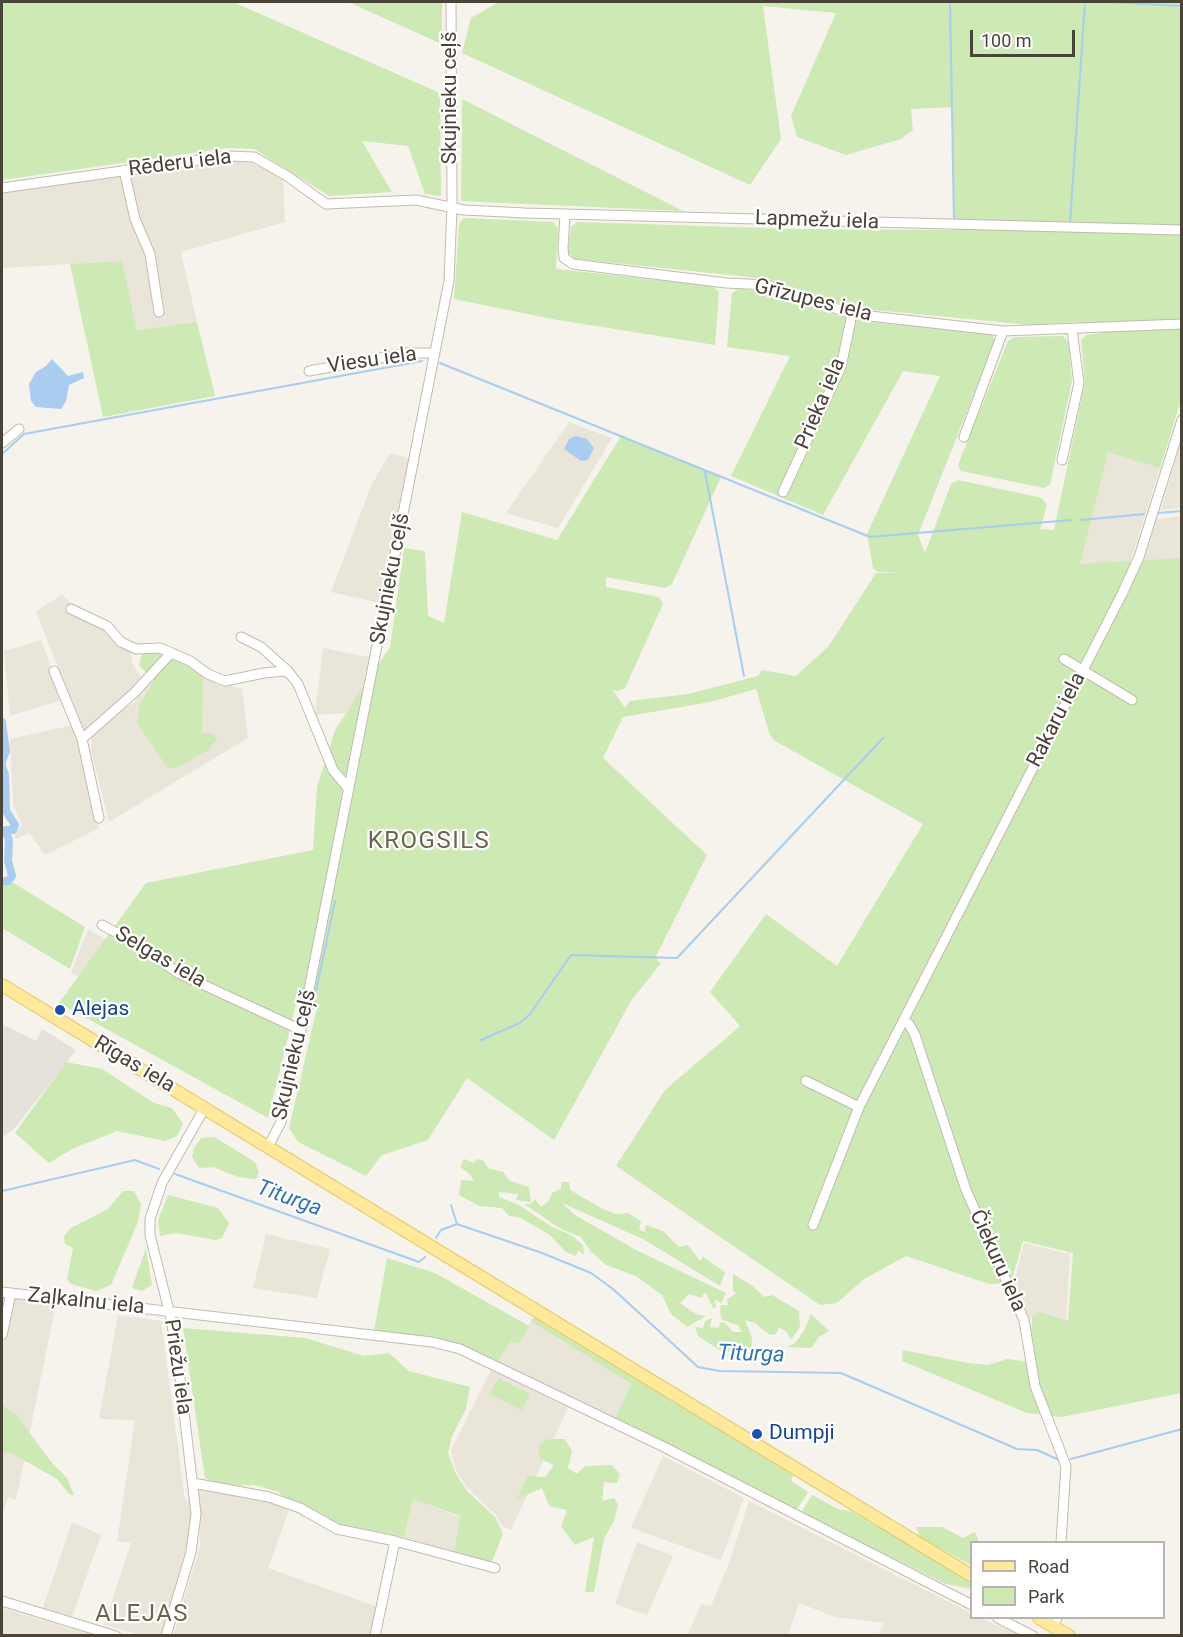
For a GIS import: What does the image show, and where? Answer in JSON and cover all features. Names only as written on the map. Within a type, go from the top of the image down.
[{"type":"main road","name":"Rīgas iela","points":[[2,985],[970,1575]]},
{"type":"main road","points":[[1055,1622],[1068,1635]]},
{"type":"street","name":"Skujnieku ceļš","points":[[268,1147],[281,1122],[302,1030],[449,281],[452,208],[451,2]]},
{"type":"street","name":"Rēderu iela","points":[[2,188],[228,156],[254,158],[287,176],[326,204],[416,200],[452,208]]},
{"type":"street","points":[[124,170],[135,219],[150,254],[159,312]]},
{"type":"street","name":"Lapmežu iela","points":[[452,208],[565,214],[1182,230]]},
{"type":"street","name":"Grīzupes iela","points":[[565,214],[564,258],[573,264],[726,283],[768,285],[852,314],[1003,331],[1182,324]]},
{"type":"street","name":"Prieka iela","points":[[783,492],[841,367],[852,314]]},
{"type":"street","points":[[1062,460],[1079,383],[1072,330]]},
{"type":"street","points":[[964,437],[1003,331]]},
{"type":"street","name":"Viesu iela","points":[[309,371],[408,353],[435,353]]},
{"type":"street","name":"Rakaru iela","points":[[813,1225],[859,1107],[1138,559],[1182,420]]},
{"type":"street","points":[[2,443],[19,429]]},
{"type":"street","points":[[71,609],[81,616],[92,617],[106,626],[122,642],[136,649],[160,648],[225,681],[264,673],[284,671],[290,674]]},
{"type":"street","points":[[241,637],[261,647],[298,684],[333,770],[349,789]]},
{"type":"street","points":[[82,739],[135,693],[171,653]]},
{"type":"street","points":[[1064,659],[1132,700]]},
{"type":"street","points":[[54,672],[82,739],[99,818]]},
{"type":"street","name":"Selgas iela","points":[[102,925],[138,944],[178,973],[302,1030]]},
{"type":"street","name":"Čiekuru iela","points":[[904,1021],[909,1024],[915,1035],[966,1190],[1024,1320],[1035,1386],[1066,1466],[1061,1541]]},
{"type":"street","points":[[806,1081],[859,1107]]},
{"type":"street","name":"Priežu iela","points":[[166,1635],[191,1552],[196,1515],[178,1361],[170,1312],[150,1235],[150,1219],[162,1183],[204,1109]]},
{"type":"street","points":[[2,1335],[6,1292]]},
{"type":"street","name":"Zaļkalnu iela","points":[[6,1292],[432,1342],[476,1354],[970,1604]]},
{"type":"street","points":[[193,1483],[269,1497],[300,1508],[337,1529],[395,1541],[495,1568]]},
{"type":"street","points":[[375,1635],[395,1541]]},
{"type":"street","points":[[2,1601],[116,1635]]},
{"type":"street","points":[[1002,1619],[1033,1635]]},
{"type":"shaded area","points":[[247,160],[283,179],[285,222],[181,252],[197,322],[137,330],[121,261],[2,268],[2,192]]},
{"type":"shaded area","points":[[569,422],[612,438],[558,528],[506,513]]},
{"type":"shaded area","points":[[1181,441],[1181,508],[1161,510]]},
{"type":"shaded area","points":[[1108,451],[1160,468],[1132,557],[1079,662],[1079,567]]},
{"type":"shaded area","points":[[390,453],[409,458],[380,603],[331,592],[371,486]]},
{"type":"shaded area","points":[[1181,516],[1181,587],[1142,566],[1157,519]]},
{"type":"shaded area","points":[[62,595],[131,652],[133,665],[143,679],[113,709],[83,733],[36,611]]},
{"type":"shaded area","points":[[41,640],[63,700],[10,716],[4,651]]},
{"type":"shaded area","points":[[323,648],[369,657],[358,712],[315,715]]},
{"type":"shaded area","points":[[173,658],[219,685],[242,688],[248,738],[109,822],[91,750],[92,733],[134,702]]},
{"type":"shaded area","points":[[73,725],[82,752],[99,828],[45,855],[29,833],[16,839],[14,834],[22,825],[13,805],[10,739]]},
{"type":"shaded area","points":[[88,929],[144,963],[124,1001],[71,973]]},
{"type":"shaded area","points":[[2,1024],[36,1041],[42,1029],[76,1050],[14,1129],[2,1137]]},
{"type":"shaded area","points":[[266,1234],[330,1249],[317,1298],[253,1288]]},
{"type":"shaded area","points":[[1024,1243],[1070,1254],[1066,1321],[1030,1318],[1015,1278]]},
{"type":"shaded area","points":[[2,1297],[56,1304],[16,1500],[8,1497],[2,1518]]},
{"type":"shaded area","points":[[118,1315],[161,1321],[185,1500],[191,1501],[189,1547],[161,1635],[142,1635],[104,1625],[131,1543],[117,1541],[135,1420],[99,1419]]},
{"type":"shaded area","points":[[531,1321],[631,1384],[614,1420],[498,1361],[512,1340],[519,1344]]},
{"type":"shaded area","points":[[491,1370],[568,1408],[511,1530],[502,1526],[496,1515],[467,1487],[456,1471],[451,1450]]},
{"type":"shaded area","points":[[663,1456],[744,1498],[721,1560],[631,1528]]},
{"type":"shaded area","points":[[199,1488],[268,1500],[289,1510],[268,1568],[378,1607],[371,1635],[173,1636],[200,1546]]},
{"type":"shaded area","points":[[413,1499],[460,1517],[454,1552],[404,1537]]},
{"type":"shaded area","points":[[749,1501],[970,1612],[970,1619],[983,1619],[1019,1635],[878,1635],[884,1623],[835,1617],[799,1603],[788,1635],[688,1634],[701,1604],[711,1606],[729,1563]]},
{"type":"shaded area","points":[[72,1522],[101,1535],[72,1617],[43,1608]]},
{"type":"shaded area","points":[[637,1542],[673,1556],[647,1615],[615,1604]]},
{"type":"shaded area","points":[[2,1608],[69,1628],[92,1635],[2,1635]]},
{"type":"green space","points":[[2,2],[233,2],[440,93],[441,196],[425,194],[408,146],[362,141],[392,192],[329,196],[254,149],[228,148],[2,180]]},
{"type":"green space","points":[[348,2],[442,2],[442,44]]},
{"type":"green space","points":[[499,2],[1181,2],[1181,400],[1160,468],[1108,452],[1080,564],[1181,558],[1181,1393],[1062,1417],[1027,1413],[902,1361],[903,1350],[988,1365],[1007,1359],[1031,1362],[1032,1317],[1039,1312],[1068,1321],[1073,1253],[1023,1241],[1011,1283],[989,1284],[906,1256],[864,1279],[837,1303],[820,1305],[616,1166],[665,1090],[740,1026],[710,992],[766,914],[837,966],[923,824],[775,741],[770,735],[756,689],[710,702],[623,717],[603,758],[707,855],[655,958],[661,963],[631,1001],[554,1140],[467,1078],[428,1140],[382,1155],[366,1176],[298,1142],[289,1128],[318,1004],[297,1000],[268,1118],[59,1003],[146,883],[313,850],[317,787],[335,730],[390,647],[404,548],[425,551],[428,616],[444,623],[462,512],[557,540],[621,436],[721,477],[672,584],[665,588],[606,577],[606,587],[659,597],[663,604],[625,688],[617,691],[612,689],[625,708],[630,701],[688,694],[758,676],[762,670],[796,676],[828,647],[876,573],[907,572],[878,572],[873,568],[867,534],[940,376],[903,371],[823,515],[731,476],[790,356],[727,347],[732,293],[738,289],[768,292],[851,320],[991,334],[995,340],[918,535],[925,553],[951,484],[958,480],[1042,498],[1047,505],[1040,529],[1054,530],[1085,382],[1081,340],[1086,335],[1103,333],[1077,322],[1030,325],[854,308],[769,279],[575,259],[568,252],[571,226],[578,222],[796,229],[953,230],[952,107],[911,109],[913,130],[901,139],[846,155],[797,137],[791,116],[836,13],[763,6],[781,139],[750,185],[462,53],[471,18]]},
{"type":"green space","points":[[462,99],[683,211],[461,201]]},
{"type":"green space","points":[[464,218],[553,222],[558,228],[556,269],[713,286],[719,292],[715,345],[552,319],[454,299],[459,224]]},
{"type":"green space","points":[[122,261],[137,330],[197,322],[215,396],[103,417],[70,264]]},
{"type":"green space","points":[[1063,336],[1068,342],[1072,381],[1050,485],[1044,488],[961,471],[958,465],[1008,341],[1015,337]]},
{"type":"green space","points":[[158,653],[184,664],[203,678],[202,733],[212,733],[217,739],[208,750],[179,767],[168,768],[137,723],[140,704],[154,681],[139,665],[142,654]]},
{"type":"green space","points":[[7,879],[85,927],[70,969],[2,928],[2,885]]},
{"type":"green space","points":[[66,1062],[102,1069],[154,1103],[172,1108],[183,1124],[177,1136],[165,1141],[117,1131],[72,1149],[49,1163],[15,1133]]},
{"type":"green space","points":[[214,1137],[255,1162],[259,1173],[256,1179],[238,1177],[213,1167],[199,1168],[192,1157],[194,1148],[201,1138]]},
{"type":"green space","points":[[464,1159],[474,1163],[477,1159],[484,1161],[488,1168],[503,1172],[510,1181],[529,1187],[531,1202],[516,1200],[518,1194],[499,1192],[499,1197],[519,1205],[552,1227],[571,1235],[583,1245],[584,1255],[578,1250],[576,1256],[566,1252],[550,1235],[519,1217],[509,1216],[502,1208],[479,1206],[459,1195],[461,1180],[474,1181],[470,1174],[460,1167]]},
{"type":"green space","points":[[561,1182],[569,1182],[570,1190],[603,1209],[616,1214],[628,1213],[641,1221],[639,1230],[645,1232],[646,1225],[663,1231],[679,1247],[688,1245],[700,1261],[703,1257],[725,1272],[720,1286],[643,1239],[562,1203],[575,1215],[636,1250],[726,1293],[721,1303],[714,1299],[716,1307],[713,1308],[705,1292],[701,1298],[689,1294],[680,1303],[696,1314],[706,1316],[687,1327],[671,1314],[662,1295],[636,1276],[606,1265],[591,1252],[581,1237],[561,1229],[524,1204],[531,1204],[535,1199],[541,1207],[548,1202],[552,1193],[561,1189]]},
{"type":"green space","points":[[123,1191],[134,1191],[141,1204],[138,1222],[111,1285],[96,1291],[71,1284],[67,1279],[73,1248],[65,1244],[64,1236],[71,1228],[108,1209]]},
{"type":"green space","points":[[168,1195],[218,1208],[229,1223],[222,1238],[215,1240],[176,1233],[160,1236],[158,1220]]},
{"type":"green space","points":[[146,1248],[152,1285],[142,1291],[132,1288]]},
{"type":"green space","points":[[387,1258],[435,1273],[529,1326],[519,1344],[511,1341],[498,1361],[452,1342],[374,1332]]},
{"type":"green space","points":[[733,1274],[753,1286],[764,1297],[772,1295],[799,1311],[800,1327],[791,1340],[787,1332],[779,1327],[776,1334],[770,1335],[755,1323],[745,1320],[752,1338],[751,1350],[731,1348],[726,1354],[698,1336],[695,1327],[703,1328],[705,1321],[712,1318],[710,1327],[719,1328],[720,1322],[725,1323],[733,1332],[742,1332],[738,1325],[722,1320],[720,1312],[721,1305],[728,1305],[727,1299],[736,1294],[733,1290]]},
{"type":"green space","points":[[811,1314],[829,1331],[819,1337],[811,1348],[786,1347],[794,1344],[804,1331]]},
{"type":"green space","points":[[534,1317],[793,1475],[791,1481],[808,1492],[796,1511],[614,1420],[631,1384],[531,1321]]},
{"type":"green space","points":[[183,1328],[305,1338],[364,1356],[389,1353],[409,1371],[470,1387],[466,1409],[452,1436],[448,1453],[455,1472],[467,1491],[495,1517],[503,1534],[491,1564],[454,1552],[460,1516],[413,1499],[404,1537],[301,1516],[279,1492],[255,1485],[223,1486],[205,1478]]},
{"type":"green space","points":[[498,1378],[530,1394],[522,1410],[490,1394]]},
{"type":"green space","points":[[2,1405],[16,1414],[52,1463],[67,1478],[74,1495],[69,1494],[57,1479],[9,1452],[2,1453]]},
{"type":"green space","points":[[549,1439],[565,1439],[572,1451],[568,1468],[577,1474],[585,1466],[611,1465],[620,1474],[617,1483],[604,1482],[602,1501],[614,1498],[618,1505],[614,1521],[604,1539],[594,1592],[585,1592],[594,1537],[575,1545],[561,1526],[567,1510],[549,1506],[542,1488],[517,1499],[528,1476],[545,1477],[554,1465],[540,1459],[539,1445]]},
{"type":"green space","points":[[812,1495],[838,1509],[850,1511],[970,1582],[970,1589],[946,1584],[801,1513]]},
{"type":"green space","points":[[916,1527],[942,1527],[963,1538],[975,1532],[979,1541],[970,1541],[970,1564],[920,1537]]},
{"type":"water","points":[[52,359],[68,376],[83,372],[84,378],[69,385],[66,401],[61,409],[36,407],[31,401],[29,384],[36,372]]},
{"type":"water","points":[[576,436],[587,439],[594,448],[588,460],[581,461],[564,449],[569,439]]},
{"type":"waterway","points":[[950,2],[954,219]]},
{"type":"waterway","points":[[1070,223],[1085,2]]},
{"type":"waterway","points":[[1108,2],[1182,6]]},
{"type":"waterway","points":[[2,454],[24,434],[422,361]]},
{"type":"waterway","points":[[440,363],[870,537],[1071,520]]},
{"type":"waterway","points":[[705,472],[744,676]]},
{"type":"waterway","points":[[1158,513],[1182,511]]},
{"type":"waterway","points":[[1081,520],[1144,514]]},
{"type":"waterway","points":[[2,722],[6,751],[2,762]]},
{"type":"waterway","points":[[481,1040],[520,1023],[530,1014],[571,955],[677,958],[883,738]]},
{"type":"waterway","points":[[2,766],[5,775],[6,811],[15,825],[13,830],[6,830],[9,840],[8,861],[12,876],[8,881],[2,881]]},
{"type":"waterway","points":[[312,1010],[335,901]]},
{"type":"waterway","name":"Titurga","points":[[2,1191],[135,1160],[159,1169]]},
{"type":"waterway","name":"Titurga","points":[[175,1174],[419,1262],[425,1257]]},
{"type":"waterway","points":[[451,1205],[457,1224]]},
{"type":"waterway","name":"Titurga","points":[[436,1238],[441,1230],[457,1224],[542,1253],[591,1273],[613,1289],[698,1367],[720,1371],[841,1373],[1017,1449],[1037,1450],[1059,1460]]},
{"type":"waterway","name":"Titurga","points":[[1071,1459],[1182,1429]]},
{"type":"place","name":"Alejas","points":[[60,1010]]},
{"type":"place","name":"Dumpji","points":[[757,1434]]},
{"type":"district","name":"KROGSILS","points":[[429,842]]},
{"type":"district","name":"ALEJAS","points":[[142,1615]]}]
